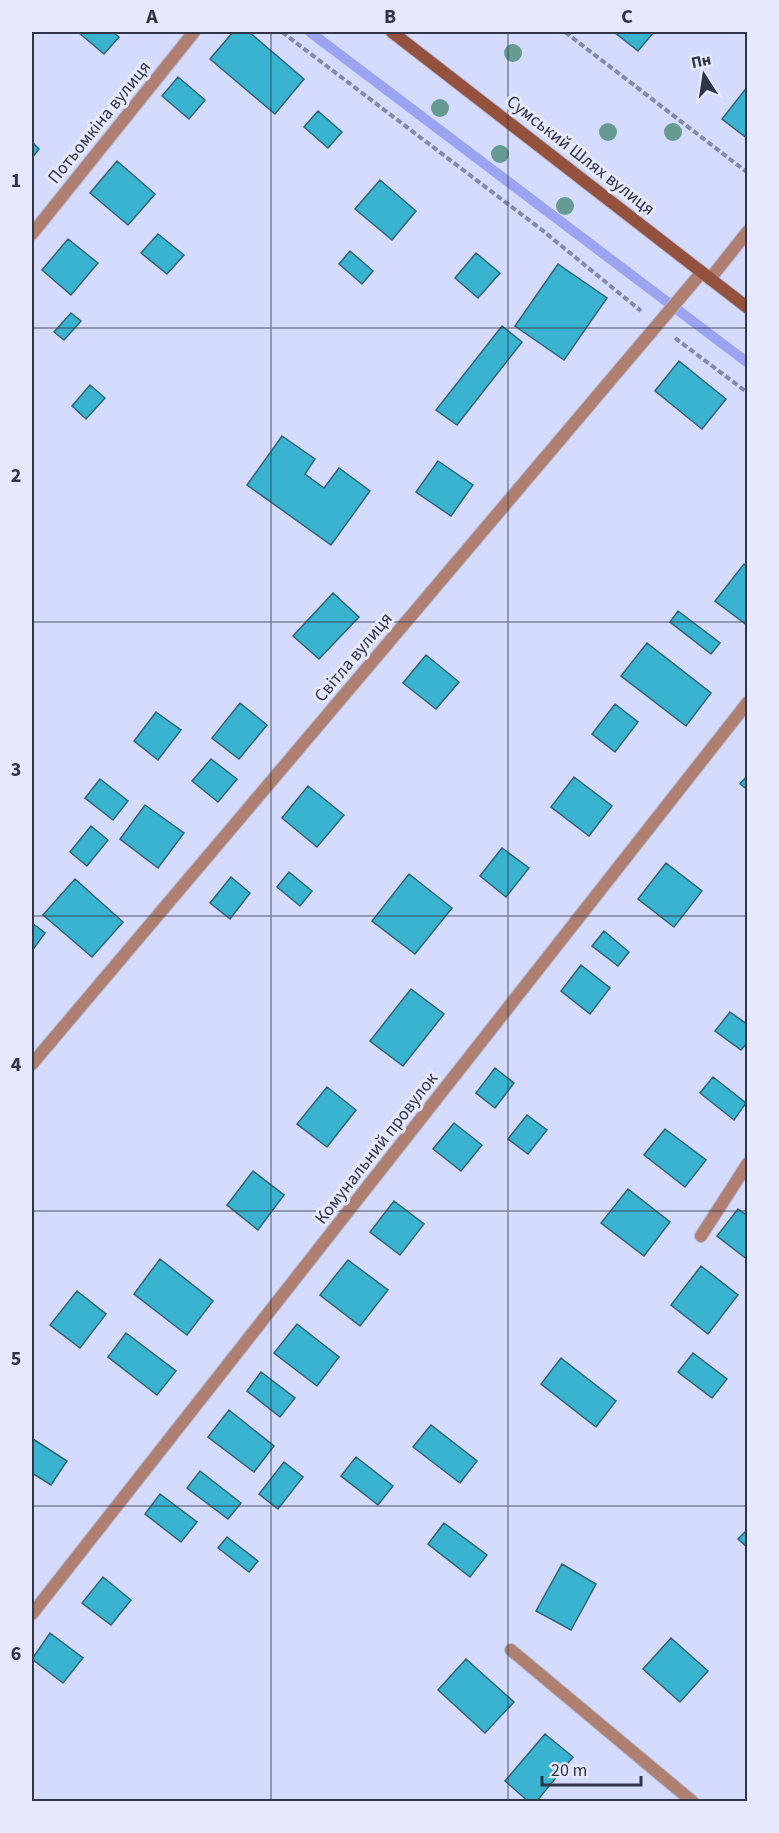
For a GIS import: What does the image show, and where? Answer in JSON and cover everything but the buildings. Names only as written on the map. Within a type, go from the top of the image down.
[{"type":"main road","name":"Сумський Шлях вулиця","points":[[392,32],[747,308]]},
{"type":"street","name":"Потьомкіна вулиця","points":[[32,234],[194,32]]},
{"type":"street","name":"Світла вулиця","points":[[32,1064],[658,326],[747,231]]},
{"type":"street","name":"Комунальний провулок","points":[[32,1614],[747,702]]},
{"type":"street","points":[[701,1236],[747,1163]]},
{"type":"street","points":[[511,1650],[693,1802]]},
{"type":"path","points":[[282,32],[542,230],[658,326],[747,393]]},
{"type":"path","points":[[565,32],[747,173]]},
{"type":"waterway","points":[[310,32],[748,363]]}]
